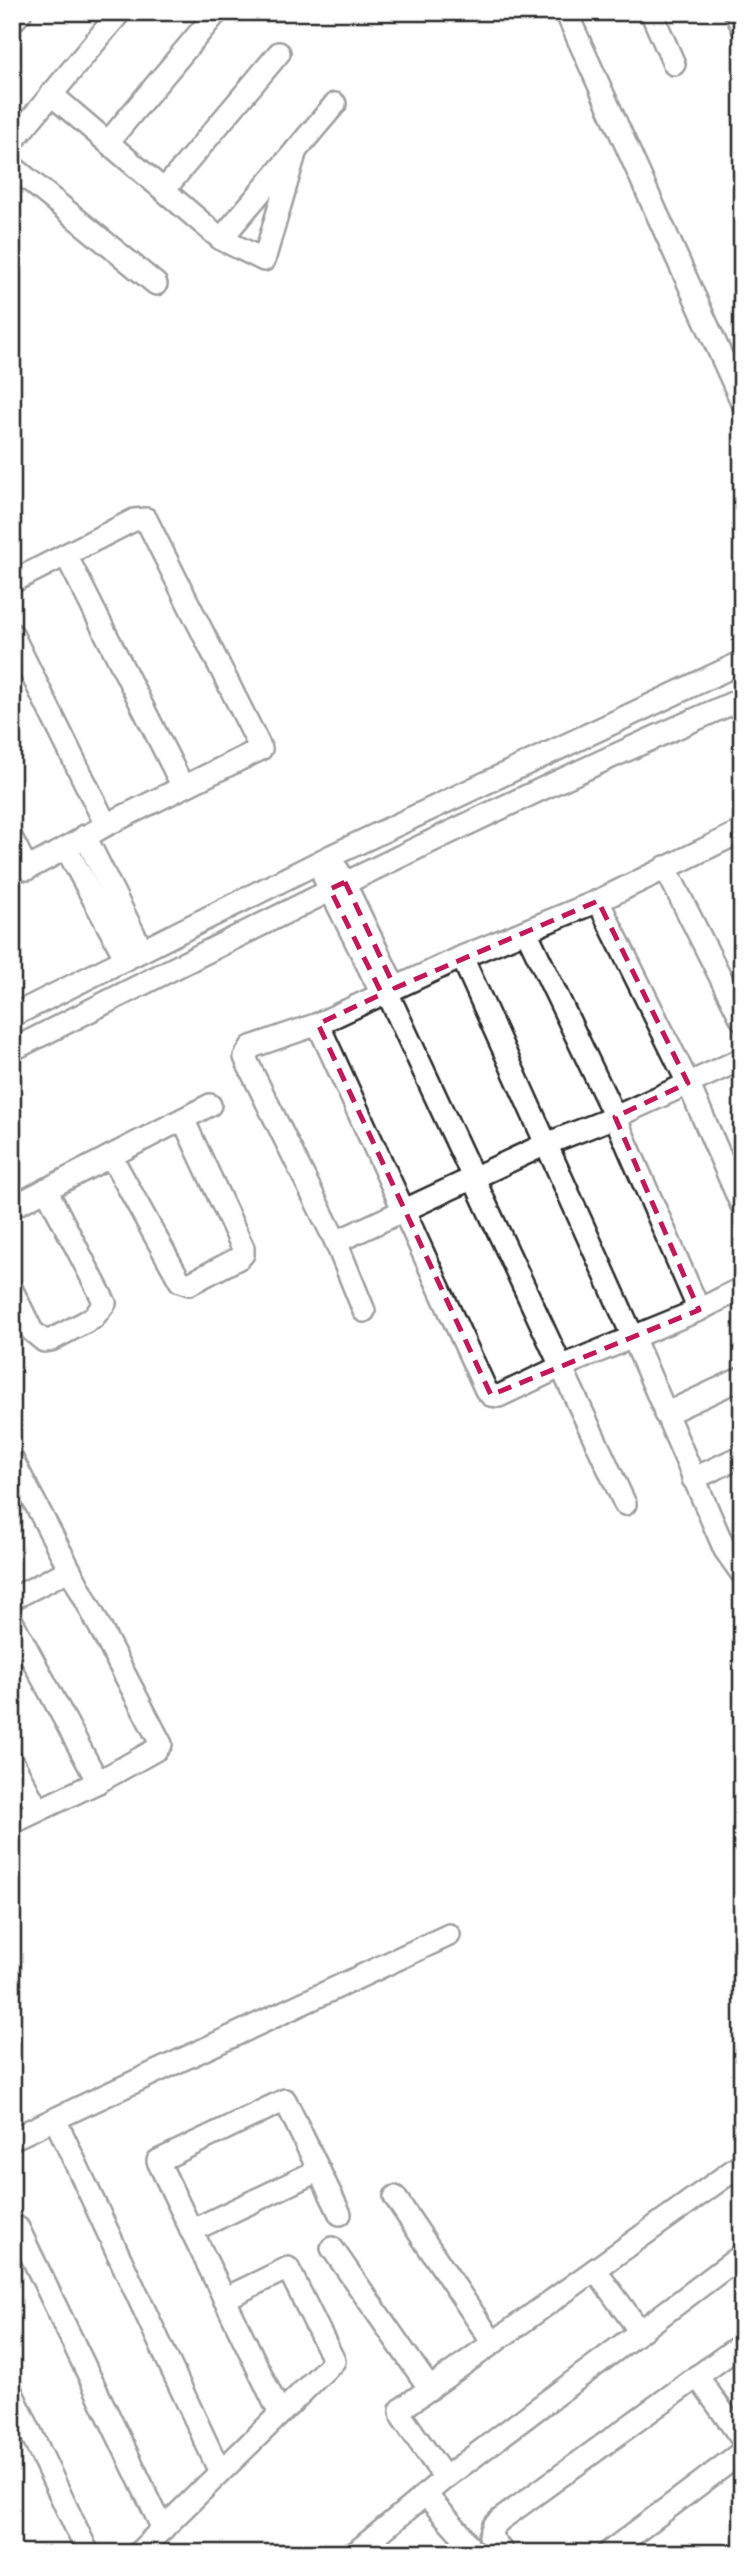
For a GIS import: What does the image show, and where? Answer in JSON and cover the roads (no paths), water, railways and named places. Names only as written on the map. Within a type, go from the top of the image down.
[{"type":"street","points":[[12,22],[21,12]]},
{"type":"street","points":[[12,142],[120,12]]},
{"type":"street","points":[[108,142],[217,12]]},
{"type":"street","points":[[566,12],[742,402]]},
{"type":"street","points":[[652,12],[674,64]]},
{"type":"street","points":[[735,12],[742,26]]},
{"type":"street","points":[[164,190],[279,53]]},
{"type":"street","points":[[51,94],[222,239],[264,260],[296,150]]},
{"type":"street","points":[[222,239],[335,104]]},
{"type":"street","points":[[12,166],[156,284]]},
{"type":"street","points":[[12,582],[134,520],[146,519],[261,749],[106,825],[27,869],[12,839]]},
{"type":"street","points":[[66,555],[183,788]]},
{"type":"street","points":[[12,634],[106,825]]},
{"type":"street","points":[[12,1016],[324,859],[742,662]]},
{"type":"street","points":[[12,1050],[337,885],[742,699]]},
{"type":"street","points":[[365,1311],[335,1242],[245,1057],[251,1048],[261,1042],[318,1024],[462,957],[598,901],[665,867],[741,834]]},
{"type":"street","points":[[85,836],[134,955]]},
{"type":"street","points":[[66,848],[134,955]]},
{"type":"street","points":[[324,859],[388,991],[472,1178],[625,1504]]},
{"type":"street","points":[[665,867],[742,1020]]},
{"type":"street","points":[[598,901],[688,1083],[742,1206]]},
{"type":"street","points":[[526,931],[615,1117],[699,1310]]},
{"type":"street","points":[[462,957],[633,1337],[693,1479],[733,1546],[742,1574]]},
{"type":"street","points":[[318,1024],[403,1213],[486,1390],[491,1395],[499,1396],[560,1367],[699,1310],[742,1288]]},
{"type":"street","points":[[335,1242],[403,1213],[546,1144],[615,1117],[742,1059]]},
{"type":"street","points":[[12,1206],[210,1105]]},
{"type":"street","points":[[111,1156],[180,1281],[189,1283],[239,1258],[243,1254],[243,1248],[183,1119]]},
{"type":"street","points":[[12,1290],[32,1331],[44,1341],[93,1318],[105,1303],[46,1189]]},
{"type":"street","points":[[665,1414],[742,1378]]},
{"type":"street","points":[[693,1479],[742,1456]]},
{"type":"street","points":[[12,1459],[161,1744],[158,1749],[98,1782],[12,1823]]},
{"type":"street","points":[[12,1599],[69,1570]]},
{"type":"street","points":[[15,1631],[98,1782]]},
{"type":"street","points":[[12,1761],[38,1810]]},
{"type":"street","points":[[12,2139],[449,1936]]},
{"type":"street","points":[[280,2414],[158,2161],[285,2100],[340,2214]]},
{"type":"street","points":[[55,2119],[220,2472]]},
{"type":"street","points":[[445,2478],[401,2417],[401,2410],[742,2164]]},
{"type":"street","points":[[191,2231],[319,2170]]},
{"type":"street","points":[[395,2197],[493,2343]]},
{"type":"street","points":[[12,2230],[18,2228],[163,2529]]},
{"type":"street","points":[[332,2248],[430,2389]]},
{"type":"street","points":[[355,2553],[445,2478],[742,2255]]},
{"type":"street","points":[[138,2553],[334,2361],[288,2268],[224,2299]]},
{"type":"street","points":[[595,2270],[640,2331]]},
{"type":"street","points":[[503,2553],[490,2536],[493,2527],[500,2520],[742,2344]]},
{"type":"street","points":[[697,2376],[742,2439]]},
{"type":"street","points":[[12,2393],[88,2553]]},
{"type":"street","points":[[608,2553],[742,2452]]},
{"type":"street","points":[[426,2495],[473,2553]]}]
